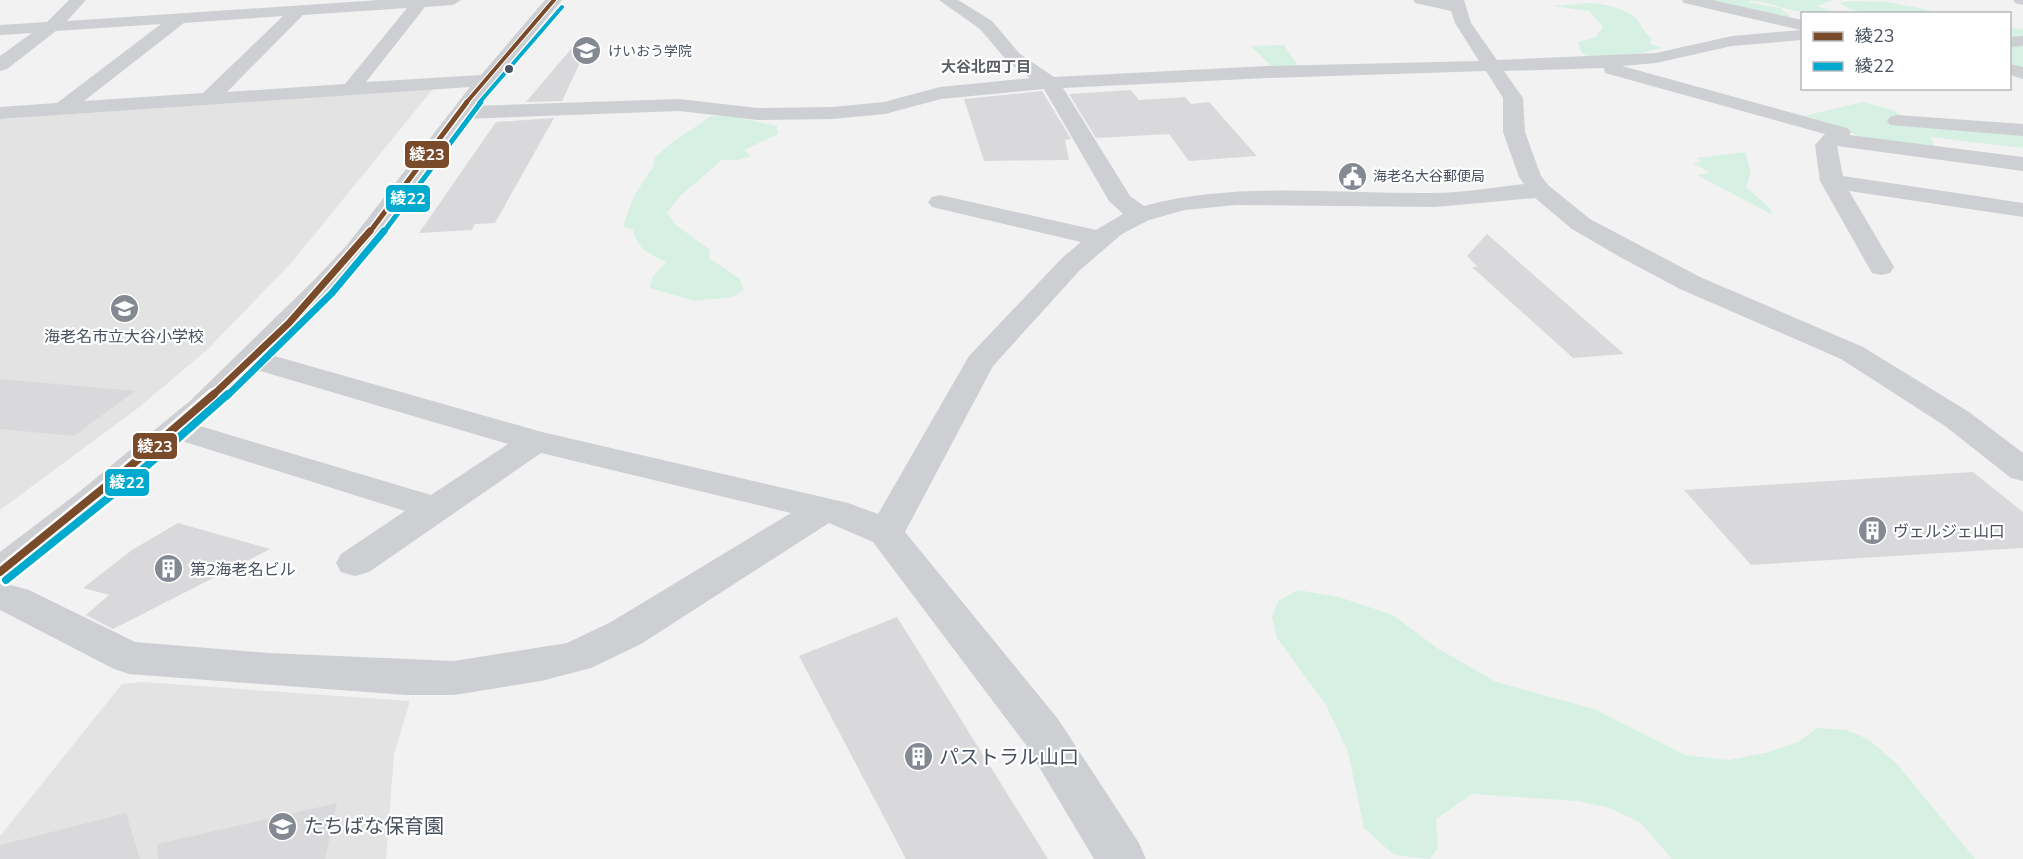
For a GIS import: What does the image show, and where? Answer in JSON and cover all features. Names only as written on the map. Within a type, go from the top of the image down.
[{"type":"street","points":[[0,65],[52,26],[78,0]]},
{"type":"street","points":[[210,15],[219,0]]},
{"type":"street","points":[[0,30],[453,0]]},
{"type":"street","points":[[0,572],[176,429],[252,359],[325,285],[356,250],[458,113],[554,0]]},
{"type":"street","points":[[947,0],[986,25],[1014,58],[1050,83],[1121,201],[1140,215]]},
{"type":"street","points":[[1421,0],[1456,4],[1463,23],[1513,98],[1514,132],[1530,177],[1540,190],[1581,224],[1690,283],[1852,352],[1985,440],[2023,470]]},
{"type":"street","points":[[1690,0],[1801,25]]},
{"type":"street","points":[[351,89],[420,2]]},
{"type":"street","points":[[208,99],[298,10]]},
{"type":"street","points":[[62,109],[181,17]]},
{"type":"street","points":[[458,113],[679,105],[714,106],[758,114],[832,113],[885,108],[940,93],[1003,85],[1253,73],[1493,68],[1591,63],[1656,58],[1732,41],[1801,35]]},
{"type":"street","points":[[1591,63],[1840,132],[1826,145],[1832,181],[1881,267]]},
{"type":"street","points":[[0,113],[485,80]]},
{"type":"street","points":[[1897,121],[2023,130]]},
{"type":"street","points":[[1833,139],[2023,164]]},
{"type":"street","points":[[1832,181],[2015,209],[2023,229]]},
{"type":"street","points":[[886,532],[980,362],[1028,308],[1100,239],[1140,215],[1183,203],[1236,198],[1435,200],[1540,190]]},
{"type":"street","points":[[940,202],[1100,239]]},
{"type":"street","points":[[252,359],[535,441],[848,515],[886,532],[1042,732],[1121,859]]},
{"type":"street","points":[[176,429],[437,509]]},
{"type":"street","points":[[1985,440],[2023,444]]},
{"type":"street","points":[[355,563],[535,441]]},
{"type":"street","points":[[0,596],[15,600],[129,658],[268,670],[406,678],[454,678],[541,665],[576,657],[645,621],[823,510]]},
{"type":"shaded area","name":"海老名市立大谷小学校","points":[[433,89],[292,262],[207,350],[138,408],[0,510],[0,119]]},
{"type":"shaded area","points":[[143,682],[410,701],[394,754],[386,859],[0,859],[0,836],[122,684]]},
{"type":"green space","points":[[1708,0],[1833,0],[1817,6],[1835,12],[1805,12],[1747,2],[1780,8],[1790,16],[1789,18]]},
{"type":"green space","points":[[1887,2],[1940,12],[1857,12],[1839,3]]},
{"type":"green space","points":[[1593,3],[1626,11],[1636,19],[1652,39],[1649,43],[1661,48],[1638,54],[1587,56],[1581,52],[1578,42],[1596,37],[1603,27],[1589,11],[1552,6]]},
{"type":"green space","points":[[2011,27],[2023,29],[2023,71],[2011,68]]},
{"type":"green space","points":[[1284,45],[1301,70],[1275,70],[1251,46]]},
{"type":"green space","points":[[1862,102],[1893,110],[1909,120],[1896,120],[1902,126],[2023,133],[2023,148],[1930,137],[1937,150],[1869,141],[1831,123],[1804,116]]},
{"type":"green space","points":[[711,116],[730,116],[777,126],[778,134],[744,150],[751,156],[738,160],[722,160],[680,196],[667,213],[675,224],[710,250],[709,258],[740,279],[744,290],[733,297],[694,301],[650,288],[653,276],[666,262],[645,250],[637,242],[633,230],[623,226],[634,196],[654,165],[654,158]]},
{"type":"green space","points":[[1745,152],[1751,172],[1746,187],[1769,207],[1773,215],[1697,175],[1710,173],[1693,163],[1702,162],[1696,158]]},
{"type":"green space","points":[[1298,590],[1339,597],[1393,615],[1437,648],[1496,682],[1594,709],[1685,755],[1729,760],[1769,752],[1798,742],[1817,728],[1846,730],[1868,739],[1897,764],[1975,859],[1672,859],[1641,823],[1610,808],[1578,801],[1472,794],[1436,819],[1438,848],[1430,859],[1394,855],[1364,828],[1348,752],[1326,705],[1277,638],[1272,617],[1278,601]]},
{"type":"building","points":[[577,42],[587,48],[562,101],[526,102]]},
{"type":"building","points":[[1131,90],[1139,100],[1185,97],[1191,104],[1209,102],[1257,156],[1189,161],[1169,134],[1096,138],[1069,94]]},
{"type":"building","points":[[1042,91],[1071,139],[1065,140],[1069,160],[984,161],[964,99]]},
{"type":"building","points":[[554,118],[495,223],[475,224],[472,230],[419,233],[496,122]]},
{"type":"building","points":[[1487,234],[1624,354],[1573,358],[1472,267],[1478,267],[1467,256]]},
{"type":"building","points":[[0,379],[135,391],[74,436],[0,429]]},
{"type":"building","name":"ヴェルジェ山口","points":[[1973,472],[2023,512],[2023,548],[1751,565],[1684,490]]},
{"type":"building","name":"第2海老名ビル","points":[[178,523],[270,549],[113,629],[86,615],[109,595],[83,588],[132,550]]},
{"type":"building","name":"パストラル山口","points":[[897,617],[1048,859],[906,859],[799,656]]},
{"type":"building","points":[[337,803],[325,859],[158,859],[157,844]]},
{"type":"building","points":[[126,813],[140,859],[0,859],[0,845]]},
{"type":"transit line","name":"綾23","points":[[0,572],[169,434],[289,323],[361,243],[457,114],[554,0]]},
{"type":"transit line","name":"綾22","points":[[6,580],[175,443],[255,370],[332,293],[384,230],[465,121],[562,7]]},
{"type":"place","name":"けいおう学院","points":[[587,51]]},
{"type":"place","name":"海老名大谷郵便局","points":[[1352,176]]},
{"type":"place","name":"海老名市立大谷小学校","points":[[124,308]]},
{"type":"place","name":"ヴェルジェ山口","points":[[1872,531]]},
{"type":"place","name":"第2海老名ビル","points":[[169,569]]},
{"type":"place","name":"パストラル山口","points":[[918,757]]},
{"type":"place","name":"たちばな保育園","points":[[283,826]]},
{"type":"district","name":"大谷北四丁目","points":[[986,67]]}]
